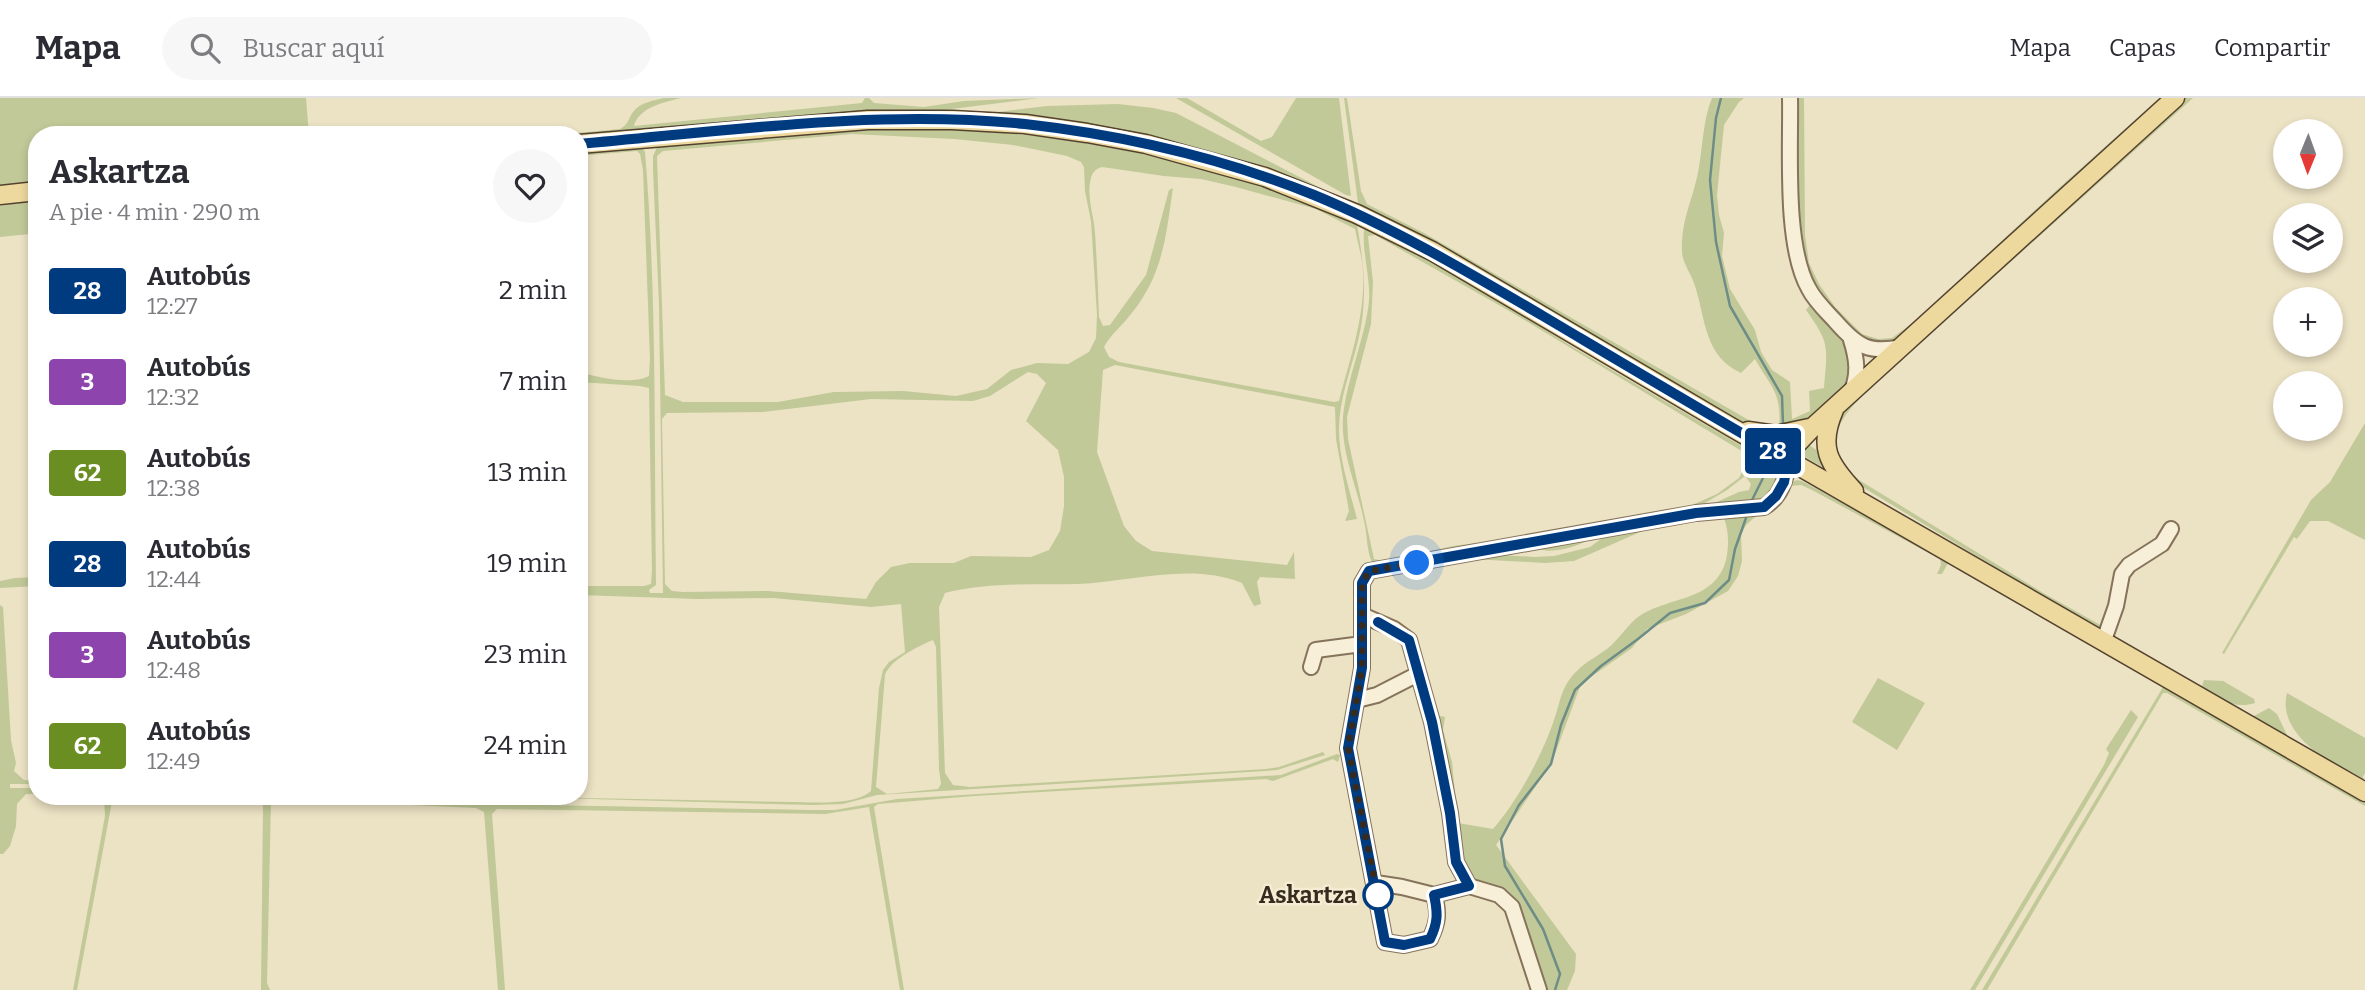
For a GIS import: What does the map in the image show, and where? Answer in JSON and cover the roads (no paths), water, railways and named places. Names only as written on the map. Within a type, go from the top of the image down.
[{"type":"main road","points":[[1788,460],[1807,433],[2175,98]]},
{"type":"main road","points":[[588,143],[795,125],[913,119],[1025,124],[1146,144],[1265,177],[1392,231],[1488,284],[2365,792]]},
{"type":"main road","points":[[0,195],[28,192]]},
{"type":"main road","points":[[1836,406],[1825,435],[1826,451],[1842,478],[1866,503]]},
{"type":"main road","points":[[1731,427],[1776,435],[1807,433],[1826,451]]},
{"type":"street","points":[[1790,98],[1792,230],[1798,265],[1809,290],[1856,346],[1868,365],[1877,368]]},
{"type":"street","points":[[1856,346],[1883,351],[1901,347]]},
{"type":"street","points":[[1851,393],[1858,368],[1856,346]]},
{"type":"street","points":[[1434,895],[1438,913],[1436,927],[1430,939],[1404,945],[1385,942],[1376,883],[1348,748],[1362,668],[1362,583],[1369,571],[1696,513],[1764,507],[1776,496],[1784,482],[1788,460]]},
{"type":"street","points":[[2104,640],[2116,606],[2122,574],[2129,565],[2162,544],[2171,529]]},
{"type":"street","points":[[1362,615],[1394,629],[1409,640],[1432,722],[1450,813],[1456,862],[1469,886]]},
{"type":"street","points":[[1311,667],[1316,650],[1362,644]]},
{"type":"street","points":[[1357,700],[1377,695],[1418,674]]},
{"type":"street","points":[[1376,883],[1434,895],[1469,886],[1499,895],[1512,907],[1539,990]]},
{"type":"waterway","points":[[1721,98],[1716,118],[1710,180],[1716,242],[1730,306],[1782,396],[1783,425]]},
{"type":"waterway","points":[[1751,502],[1768,468]]},
{"type":"waterway","points":[[1555,990],[1560,974],[1543,929],[1505,866],[1501,839],[1519,805],[1551,764],[1561,725],[1575,690],[1601,666],[1670,613],[1705,603],[1729,580],[1735,549],[1746,518]]},
{"type":"place","name":"Askartza","points":[[1378,895]]}]
